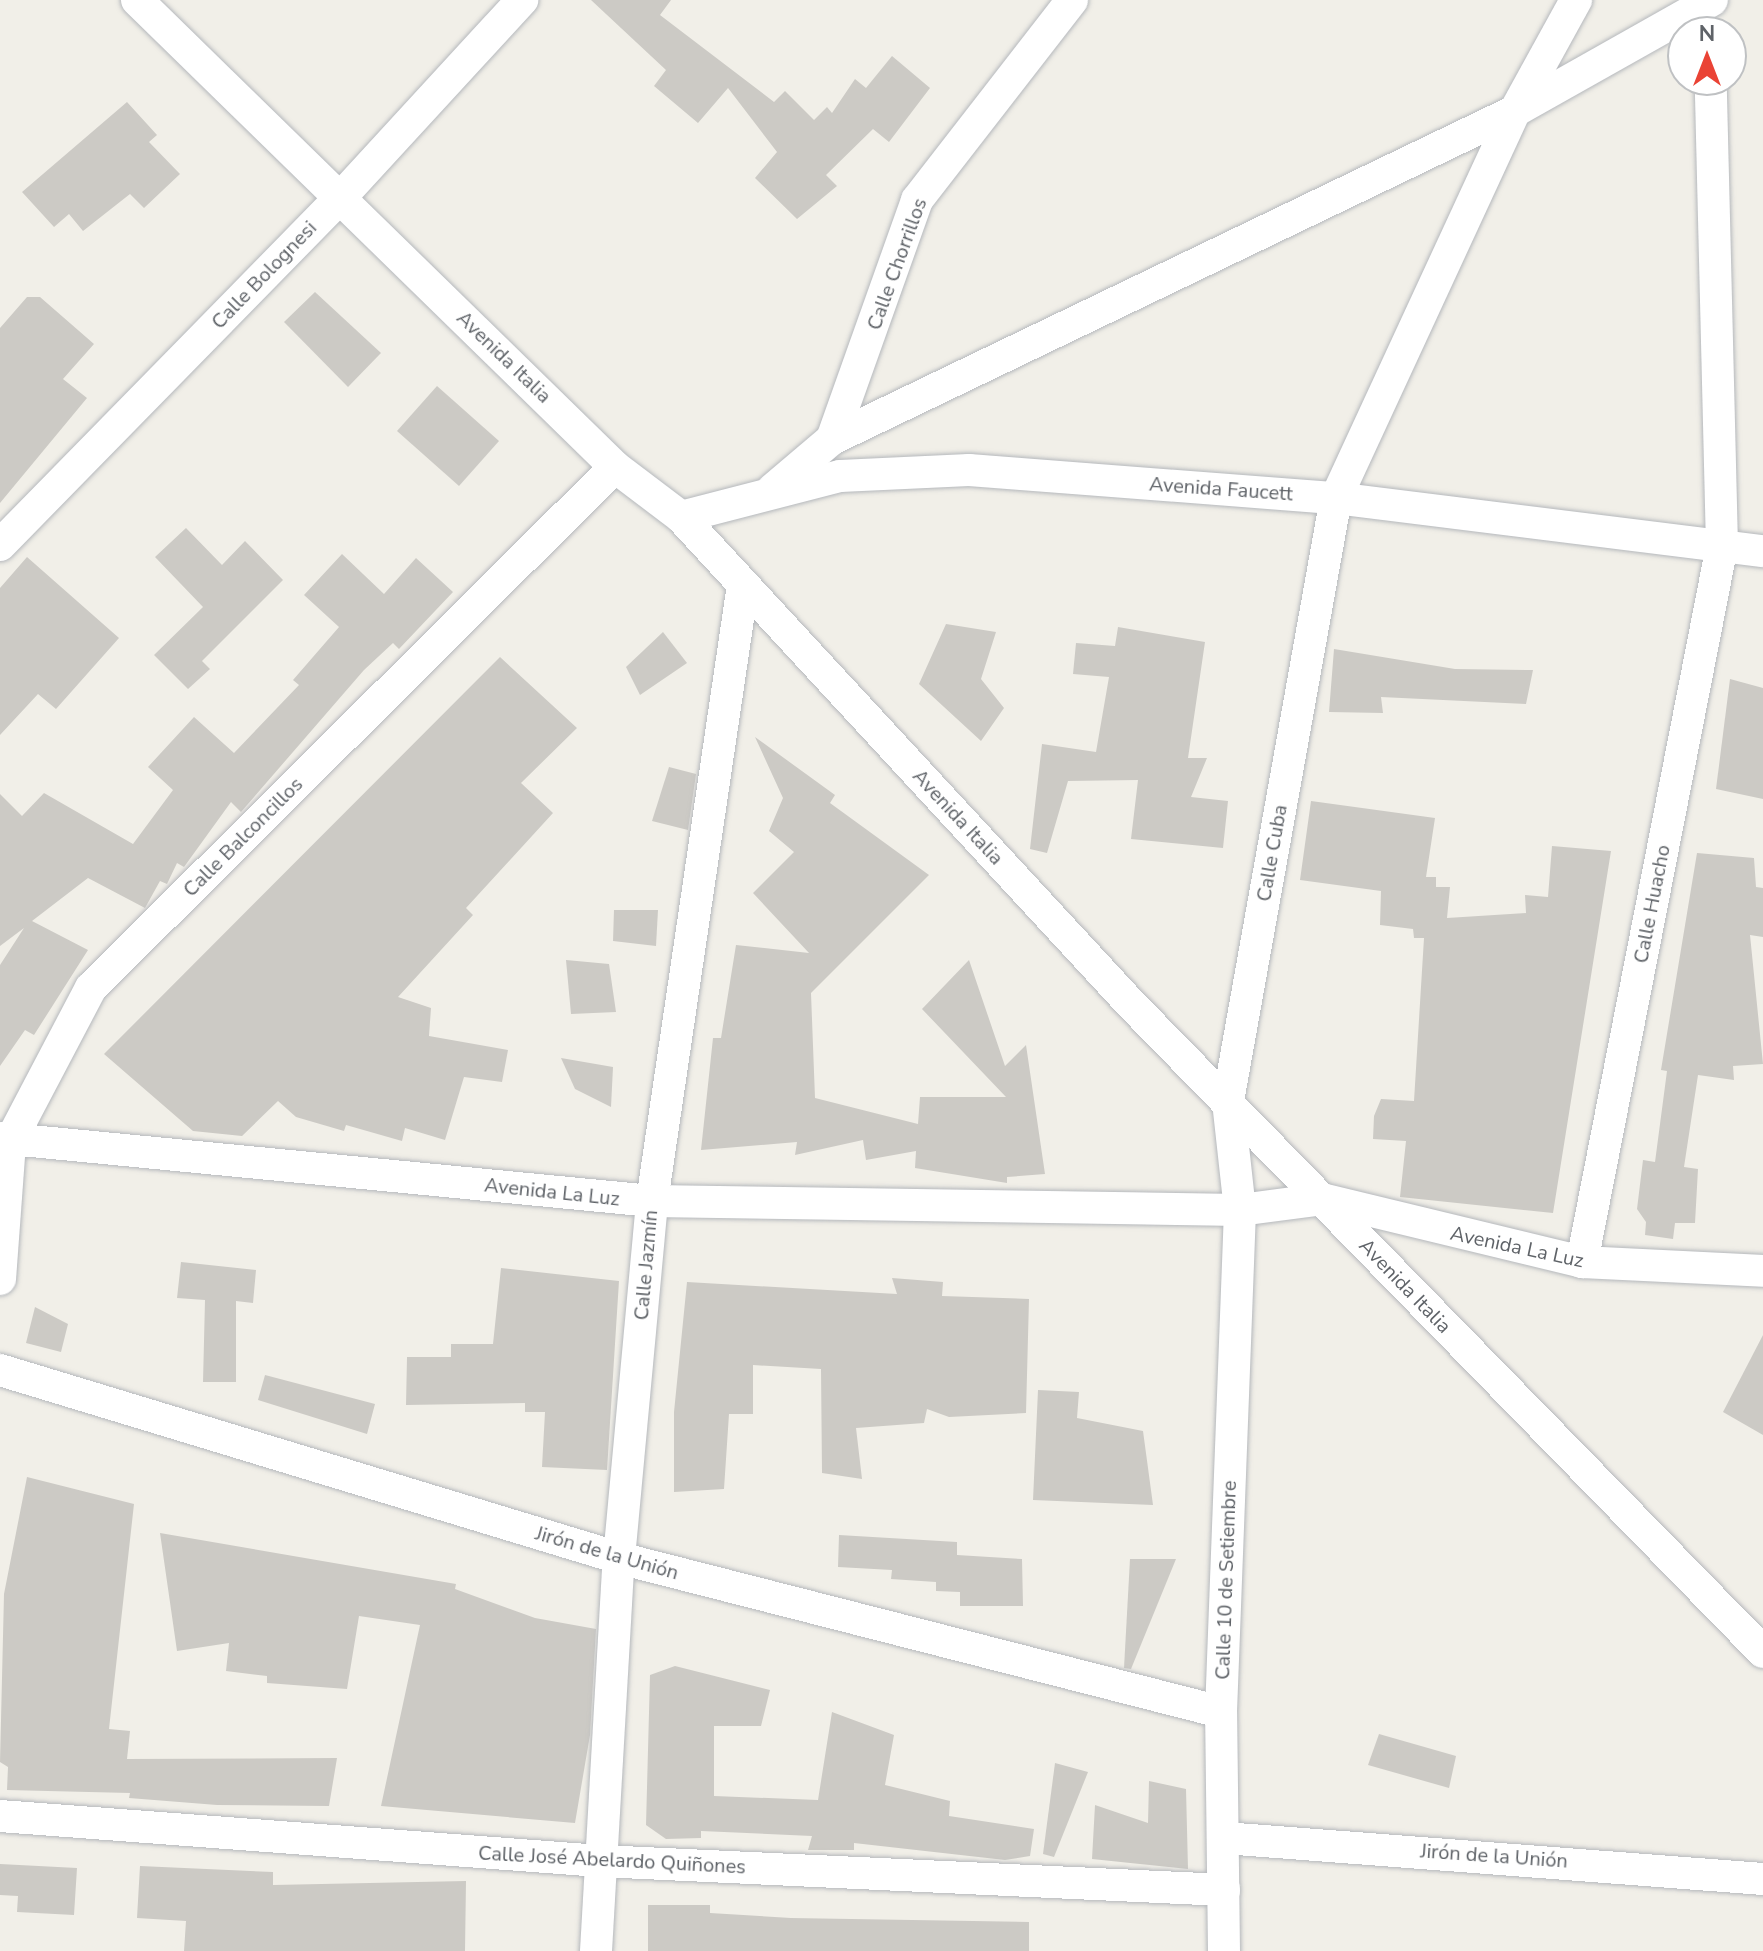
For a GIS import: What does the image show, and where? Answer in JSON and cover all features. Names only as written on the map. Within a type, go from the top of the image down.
[{"type":"street","name":"Avenida Italia","points":[[137,0],[615,467],[681,517],[1129,1002],[1763,1652]]},
{"type":"street","name":"Calle Bolognesi","points":[[0,545],[341,197],[522,0]]},
{"type":"street","name":"Calle Chorrillos","points":[[832,439],[917,200],[1072,0]]},
{"type":"street","name":"Calle Cuba","points":[[1240,1210],[1228,1101],[1336,498],[1515,111],[1576,0]]},
{"type":"street","points":[[766,495],[832,439],[1515,111],[1710,8]]},
{"type":"street","name":"Calle Huacho","points":[[1582,1262],[1722,546],[1711,96]]},
{"type":"street","name":"Calle Balconcillos","points":[[0,1279],[5,1140],[91,988],[615,467]]},
{"type":"street","name":"Avenida Faucett","points":[[681,517],[840,476],[969,470],[1336,498],[1763,551]]},
{"type":"street","name":"Calle Jazmín","points":[[596,1951],[619,1558],[652,1201],[743,585]]},
{"type":"street","name":"Avenida La Luz","points":[[5,1140],[652,1201],[1240,1210],[1322,1199],[1582,1262],[1763,1271]]},
{"type":"street","name":"Calle 10 de Setiembre","points":[[1224,1951],[1221,1712],[1240,1210]]},
{"type":"street","name":"Jirón de la Unión","points":[[0,1370],[619,1558],[1221,1712]]},
{"type":"street","name":"Calle José Abelardo Quiñones","points":[[0,1816],[600,1861],[1224,1890]]},
{"type":"street","name":"Jirón de la Unión","points":[[1224,1838],[1763,1879]]},
{"type":"building","points":[[591,0],[671,0],[660,15],[774,102],[785,91],[814,120],[827,107],[832,113],[855,79],[866,88],[892,56],[930,88],[889,142],[873,129],[826,175],[837,186],[797,219],[755,178],[777,152],[728,88],[698,123],[654,86],[666,70]]},
{"type":"building","points":[[127,102],[157,135],[149,142],[180,174],[144,208],[130,194],[83,231],[69,214],[54,227],[22,192]]},
{"type":"building","points":[[315,292],[381,353],[348,387],[284,322]]},
{"type":"building","points":[[27,297],[40,297],[94,344],[63,379],[87,398],[0,503],[0,328]]},
{"type":"building","points":[[437,386],[499,441],[459,486],[397,431]]},
{"type":"building","points":[[186,528],[222,565],[245,541],[283,580],[202,661],[210,669],[188,689],[154,655],[203,607],[155,557]]},
{"type":"building","points":[[342,554],[384,594],[416,558],[453,592],[399,649],[393,643],[364,670],[241,812],[231,802],[184,867],[177,863],[167,884],[160,881],[145,908],[88,878],[32,921],[88,950],[34,1035],[25,1030],[0,1066],[0,965],[24,928],[0,946],[0,794],[22,816],[44,793],[133,844],[173,790],[148,767],[194,717],[234,753],[299,685],[293,680],[339,627],[304,595]]},
{"type":"building","points":[[27,557],[119,638],[56,709],[38,694],[0,735],[0,588]]},
{"type":"building","points":[[946,624],[996,632],[981,679],[1004,708],[981,741],[919,684]]},
{"type":"building","points":[[1118,627],[1205,642],[1188,758],[1207,758],[1191,797],[1228,801],[1223,848],[1131,839],[1138,780],[1068,781],[1047,853],[1030,849],[1042,744],[1096,752],[1109,677],[1073,674],[1076,643],[1115,646]]},
{"type":"building","points":[[663,632],[687,663],[640,695],[626,667]]},
{"type":"building","points":[[1334,649],[1455,669],[1533,670],[1526,704],[1381,697],[1383,713],[1329,712]]},
{"type":"building","points":[[500,657],[577,728],[521,783],[553,813],[466,908],[473,915],[398,997],[431,1008],[429,1036],[508,1050],[502,1082],[464,1077],[445,1140],[405,1128],[402,1141],[346,1125],[344,1131],[296,1117],[278,1101],[242,1136],[193,1131],[104,1054]]},
{"type":"building","points":[[1730,679],[1763,688],[1763,799],[1716,789]]},
{"type":"building","points":[[755,737],[835,795],[830,803],[929,875],[811,993],[815,1098],[918,1124],[920,1097],[1006,1097],[922,1009],[969,960],[1005,1066],[1026,1045],[1045,1174],[1007,1177],[1007,1183],[915,1168],[916,1151],[866,1160],[863,1140],[795,1155],[797,1142],[701,1150],[713,1038],[721,1038],[736,945],[809,953],[753,893],[794,852],[769,831],[783,798]]},
{"type":"building","points":[[669,767],[696,774],[688,830],[652,821]]},
{"type":"building","points":[[1311,801],[1435,818],[1426,877],[1436,877],[1436,887],[1450,887],[1447,918],[1526,913],[1525,895],[1548,897],[1552,846],[1611,851],[1553,1213],[1400,1197],[1406,1141],[1373,1139],[1374,1116],[1381,1099],[1414,1101],[1424,938],[1414,938],[1413,929],[1380,925],[1381,891],[1300,880]]},
{"type":"building","points":[[1697,853],[1754,858],[1756,887],[1763,888],[1763,937],[1750,935],[1763,1064],[1733,1066],[1734,1080],[1698,1075],[1684,1167],[1698,1169],[1695,1223],[1675,1223],[1673,1239],[1645,1235],[1646,1222],[1637,1209],[1643,1160],[1655,1162],[1667,1071],[1661,1070]]},
{"type":"building","points":[[614,910],[658,910],[656,946],[613,941]]},
{"type":"building","points":[[566,960],[609,964],[616,1012],[571,1014]]},
{"type":"building","points":[[561,1058],[613,1067],[611,1107],[575,1089]]},
{"type":"building","points":[[181,1262],[256,1270],[253,1303],[236,1301],[236,1382],[203,1382],[205,1300],[177,1298]]},
{"type":"building","points":[[501,1268],[619,1281],[607,1470],[542,1467],[545,1412],[525,1412],[525,1403],[406,1405],[407,1357],[451,1357],[451,1344],[493,1344]]},
{"type":"building","points":[[892,1278],[943,1282],[942,1296],[1029,1299],[1026,1413],[949,1417],[927,1409],[924,1423],[856,1428],[862,1479],[822,1473],[821,1369],[753,1365],[753,1414],[729,1414],[724,1489],[674,1492],[674,1412],[687,1282],[897,1294]]},
{"type":"building","points":[[35,1307],[68,1324],[61,1352],[26,1343]]},
{"type":"building","points":[[1763,1335],[1763,1435],[1723,1412]]},
{"type":"building","points":[[265,1375],[375,1404],[367,1434],[258,1400]]},
{"type":"building","points":[[1038,1390],[1079,1392],[1077,1418],[1143,1431],[1153,1505],[1033,1500]]},
{"type":"building","points":[[27,1477],[134,1504],[109,1729],[130,1731],[127,1759],[337,1758],[329,1806],[217,1805],[129,1798],[130,1793],[7,1790],[8,1767],[0,1762],[4,1594]]},
{"type":"building","points":[[160,1533],[456,1584],[455,1589],[535,1618],[596,1629],[590,1735],[575,1823],[381,1806],[420,1625],[359,1616],[347,1689],[267,1683],[267,1676],[226,1671],[229,1643],[177,1651]]},
{"type":"building","points":[[839,1535],[957,1542],[957,1555],[1022,1559],[1023,1606],[960,1606],[960,1592],[936,1591],[936,1582],[891,1579],[892,1570],[838,1567]]},
{"type":"building","points":[[1130,1559],[1176,1559],[1131,1669],[1124,1668]]},
{"type":"building","points":[[675,1666],[770,1690],[761,1726],[714,1726],[714,1796],[818,1800],[832,1712],[894,1735],[885,1785],[950,1801],[949,1816],[1034,1829],[1030,1856],[1005,1860],[854,1843],[854,1850],[808,1850],[812,1836],[701,1831],[701,1838],[666,1839],[646,1825],[650,1675]]},
{"type":"building","points":[[1379,1734],[1456,1756],[1449,1788],[1368,1765]]},
{"type":"building","points":[[1055,1763],[1088,1772],[1054,1857],[1043,1854]]},
{"type":"building","points":[[1149,1781],[1186,1789],[1188,1869],[1092,1859],[1095,1805],[1148,1823]]},
{"type":"building","points":[[0,1864],[77,1868],[74,1915],[17,1912],[18,1896],[0,1895]]},
{"type":"building","points":[[140,1866],[273,1872],[273,1885],[466,1881],[465,1951],[184,1951],[186,1921],[137,1918]]},
{"type":"building","points":[[648,1905],[710,1905],[710,1913],[791,1918],[1029,1922],[1029,1951],[648,1951]]}]
